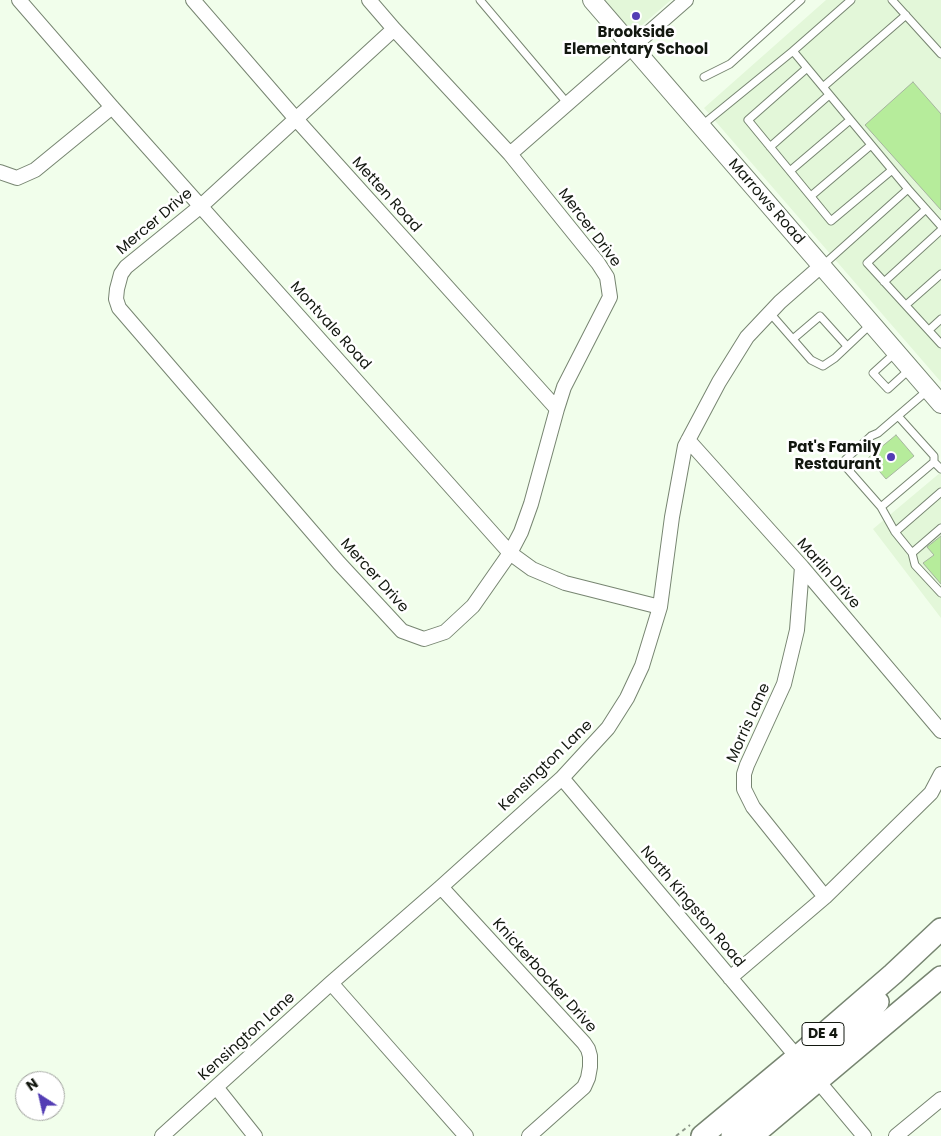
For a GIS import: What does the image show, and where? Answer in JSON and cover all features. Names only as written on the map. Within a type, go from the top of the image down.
[{"type":"main road","name":"DE 4","points":[[702,1136],[797,1057],[941,929]]},
{"type":"main road","points":[[818,1081],[814,1072],[818,1061],[862,1020],[887,992],[905,963]]},
{"type":"main road","name":"DE 4","points":[[752,1136],[941,977]]},
{"type":"main road","points":[[732,1136],[794,1080],[798,1066],[797,1057]]},
{"type":"street","name":"Montvale Road","points":[[19,0],[510,553],[532,569],[565,583],[660,607]]},
{"type":"street","name":"Metten Road","points":[[193,0],[296,119],[557,410]]},
{"type":"street","name":"Mercer Drive","points":[[368,0],[510,154],[598,263],[607,277],[610,297],[564,387],[531,504],[521,532],[510,553],[473,606],[445,632],[424,639],[402,631],[339,562],[119,308],[116,299],[120,274],[126,267],[201,206],[394,29]]},
{"type":"street","name":"Marrows Road","points":[[592,0],[941,404]]},
{"type":"street","points":[[510,154],[686,0]]},
{"type":"street","points":[[0,172],[17,178],[35,170],[112,107]]},
{"type":"street","name":"Kensington Lane","points":[[162,1136],[562,778],[608,728],[627,698],[642,666],[660,607],[672,517],[685,446],[719,382],[748,337],[780,302],[821,266]]},
{"type":"street","name":"Marlin Drive","points":[[688,440],[802,567],[941,731]]},
{"type":"street","name":"Morris Lane","points":[[802,567],[797,630],[784,684],[747,764],[744,774],[744,789],[753,807],[825,897]]},
{"type":"street","points":[[730,978],[825,897],[932,793],[941,774]]},
{"type":"street","name":"North Kingston Road","points":[[562,778],[797,1057]]},
{"type":"street","name":"Knickerbocker Drive","points":[[441,887],[588,1049],[590,1067],[584,1087],[529,1136]]},
{"type":"street","points":[[331,983],[466,1136]]},
{"type":"street","points":[[818,1081],[864,1136]]},
{"type":"street","points":[[216,1087],[255,1136]]},
{"type":"street","points":[[896,1136],[941,1098]]},
{"type":"lane","points":[[480,0],[568,104]]},
{"type":"lane","points":[[704,77],[730,64],[801,0]]},
{"type":"lane","points":[[701,126],[793,51],[851,0]]},
{"type":"lane","points":[[892,0],[941,54]]},
{"type":"lane","points":[[823,87],[906,15]]},
{"type":"lane","points":[[793,51],[941,226]]},
{"type":"lane","points":[[807,68],[748,120],[831,221],[892,170]]},
{"type":"lane","points":[[770,147],[829,95]]},
{"type":"lane","points":[[790,171],[850,120]]},
{"type":"lane","points":[[811,196],[871,145]]},
{"type":"lane","points":[[821,266],[908,189]]},
{"type":"lane","points":[[926,209],[867,264],[941,344]]},
{"type":"lane","points":[[884,282],[941,230]]},
{"type":"lane","points":[[906,305],[941,274]]},
{"type":"lane","points":[[770,313],[811,360],[823,366],[835,358],[871,324]]},
{"type":"lane","points":[[792,339],[820,316],[847,346]]},
{"type":"lane","points":[[929,330],[941,319]]},
{"type":"lane","points":[[896,352],[873,373],[888,389],[910,369]]},
{"type":"lane","points":[[928,390],[878,433],[871,436],[845,460],[845,466],[881,507],[895,532],[912,553],[915,565],[941,593]]},
{"type":"lane","points":[[898,416],[934,456],[934,462],[941,469]]},
{"type":"lane","points":[[881,507],[934,462]]},
{"type":"lane","points":[[895,532],[941,492]]},
{"type":"lane","points":[[912,553],[941,528]]},
{"type":"shaded area","name":"Brookside Elementary School","points":[[605,0],[671,0],[633,33]]},
{"type":"shaded area","points":[[826,0],[941,0],[941,382],[704,108]]},
{"type":"shaded area","points":[[941,472],[941,618],[873,529]]},
{"type":"building","points":[[913,82],[941,114],[941,210],[865,125]]},
{"type":"building","name":"Pat's Family Restaurant","points":[[896,435],[914,456],[886,479],[868,458]]},
{"type":"building","points":[[941,536],[941,584],[923,563],[934,555],[927,547]]},
{"type":"place","name":"Brookside Elementary School","points":[[636,16]]},
{"type":"place","name":"Pat's Family Restaurant","points":[[891,457]]}]
